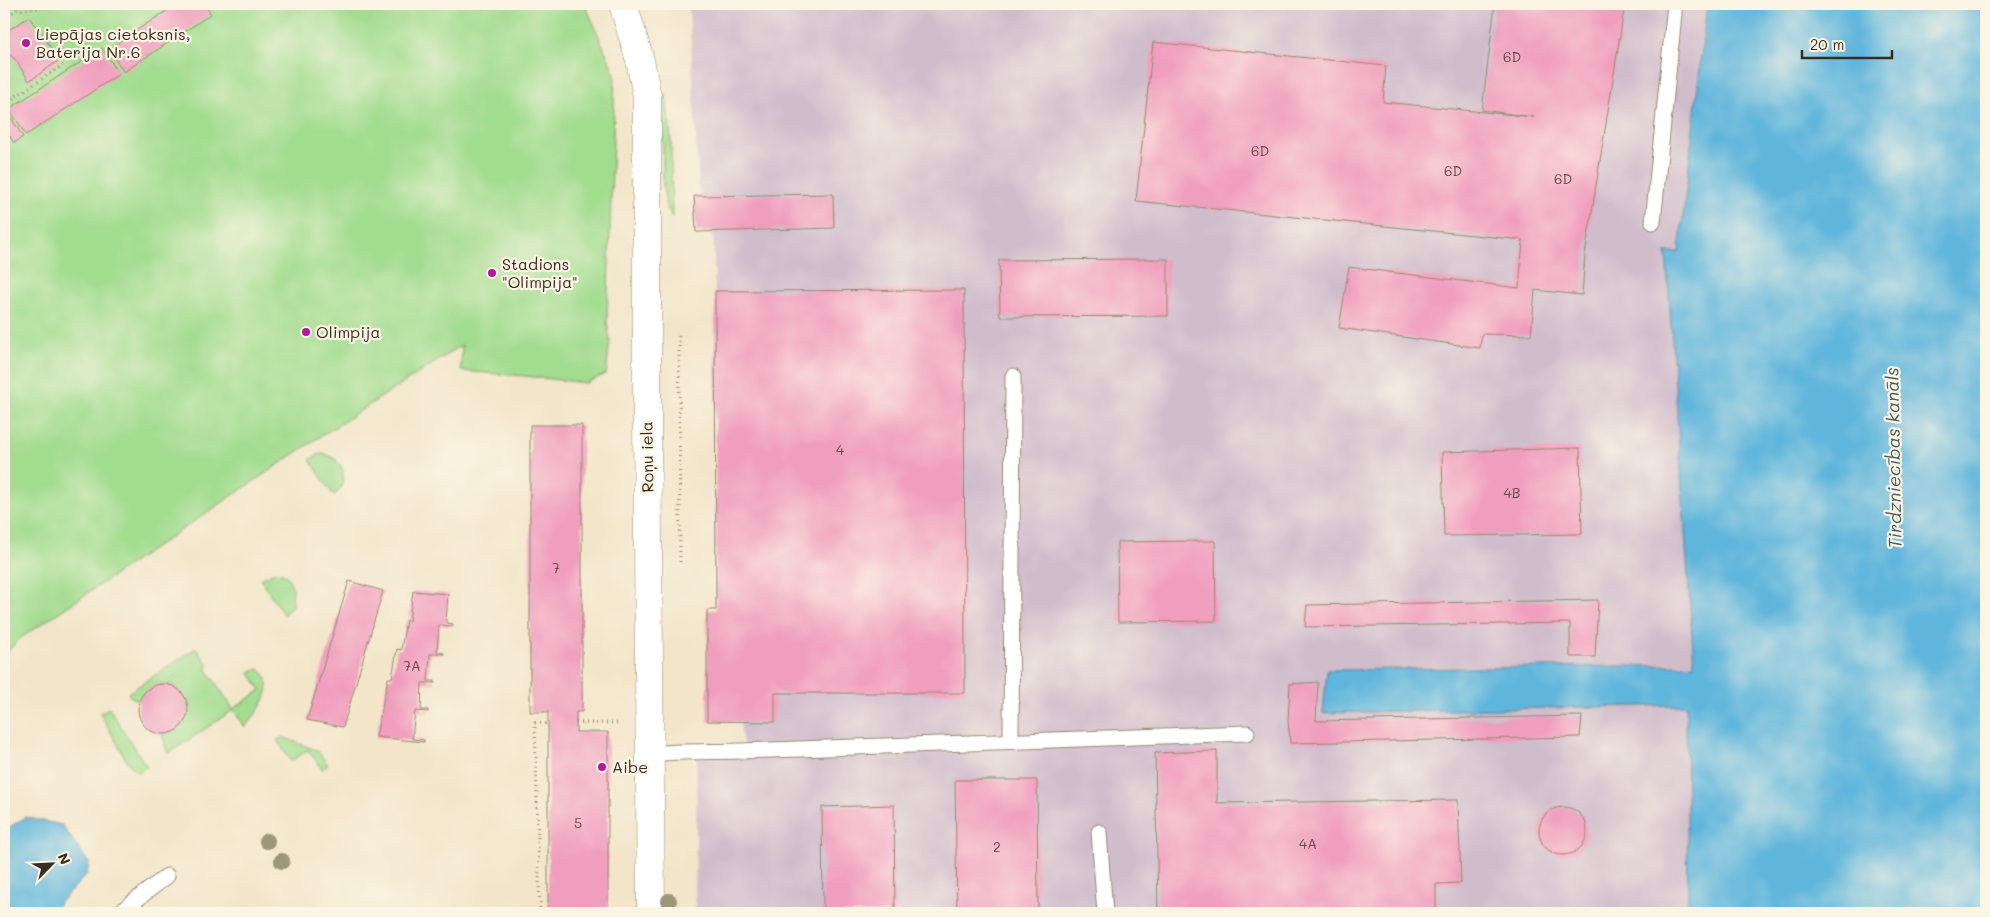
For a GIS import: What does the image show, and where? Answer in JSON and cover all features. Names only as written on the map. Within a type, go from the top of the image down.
[{"type":"street","name":"Roņu iela","points":[[623,4],[640,60],[648,96],[647,418],[651,913]]},
{"type":"lane","points":[[1653,222],[1675,4]]},
{"type":"lane","points":[[1011,741],[1013,376]]},
{"type":"lane","points":[[650,754],[686,751],[714,752],[1247,733]]},
{"type":"lane","points":[[1100,832],[1105,913]]},
{"type":"lane","points":[[119,913],[167,876]]},
{"type":"path","points":[[4,18],[16,10],[76,4]]},
{"type":"path","points":[[4,104],[63,65]]},
{"type":"path","points":[[540,913],[535,723],[548,724]]},
{"type":"path","points":[[576,723],[619,723]]},
{"type":"shaded area","points":[[686,4],[1707,4],[1679,252],[1666,253],[1694,665],[1327,670],[1323,713],[1687,705],[1690,913],[695,913],[697,753],[744,751],[740,722],[707,721],[707,610],[716,610],[715,291],[713,232],[696,232],[694,196],[699,195],[689,10]]},
{"type":"green space","name":"Olimpija","points":[[4,4],[585,4],[615,74],[607,322],[610,341],[606,374],[586,383],[461,371],[462,345],[318,438],[28,633],[18,640],[4,656]]},
{"type":"green space","points":[[666,93],[671,139],[672,217],[666,206],[663,186],[663,141],[660,106]]},
{"type":"green space","points":[[319,454],[334,458],[342,469],[342,483],[334,496],[310,460]]},
{"type":"green space","points":[[275,572],[283,573],[289,579],[293,589],[292,606],[284,615],[260,579]]},
{"type":"green space","points":[[196,648],[209,666],[206,668],[233,709],[261,690],[249,672],[259,669],[268,683],[265,699],[245,727],[233,710],[168,754],[162,734],[175,730],[183,723],[187,714],[187,705],[183,695],[177,688],[168,684],[156,685],[150,688],[144,693],[140,701],[131,697],[128,693]]},
{"type":"green space","points":[[109,708],[147,767],[137,773],[127,761],[100,713]]},
{"type":"green space","points":[[283,737],[318,751],[328,765],[322,769],[308,750],[291,761],[277,740]]},
{"type":"water","name":"Tirdzniecības kanāls","points":[[1707,4],[1986,4],[1986,913],[1688,913],[1686,705],[1323,713],[1327,670],[1694,665],[1666,252],[1679,252]]},
{"type":"water","points":[[25,817],[62,825],[89,863],[87,874],[50,913],[4,913],[4,831]]},
{"type":"building","points":[[177,4],[204,4],[211,14],[124,72],[108,49]]},
{"type":"building","points":[[1495,4],[1625,4],[1585,255],[1582,295],[1535,290],[1531,335],[1482,334],[1480,348],[1339,328],[1349,267],[1519,288],[1523,240],[1136,201],[1153,42],[1386,66],[1383,102],[1534,117],[1482,110]]},
{"type":"building","name":"Liepājas cietoksnis, Baterija Nr.6","points":[[29,17],[60,60],[29,81],[15,59],[8,54],[4,54],[4,33]]},
{"type":"building","points":[[102,48],[119,74],[26,135],[9,109]]},
{"type":"building","points":[[7,111],[23,137],[14,143],[4,127],[4,113]]},
{"type":"building","points":[[833,194],[834,228],[696,232],[694,196]]},
{"type":"building","points":[[1168,259],[1168,316],[1000,317],[999,260]]},
{"type":"building","points":[[964,290],[965,693],[775,693],[775,722],[707,721],[707,610],[716,610],[715,291]]},
{"type":"building","points":[[530,425],[582,425],[582,712],[576,712],[576,732],[608,732],[608,913],[548,913],[548,712],[530,712]]},
{"type":"building","points":[[1580,448],[1582,534],[1444,536],[1442,452]]},
{"type":"building","points":[[1215,541],[1216,621],[1118,622],[1117,542]]},
{"type":"building","points":[[349,581],[383,591],[343,727],[307,720]]},
{"type":"building","points":[[413,591],[448,594],[446,623],[453,624],[453,626],[439,625],[437,652],[444,654],[430,654],[428,681],[435,681],[435,683],[422,683],[421,710],[428,710],[428,712],[415,711],[412,739],[424,740],[424,742],[376,737],[388,678],[392,678],[397,649],[401,650],[406,620],[409,621]]},
{"type":"building","points":[[1598,600],[1595,657],[1570,657],[1570,623],[1305,627],[1307,605]]},
{"type":"building","points":[[1318,682],[1316,721],[1582,716],[1580,737],[1290,743],[1288,721],[1290,684]]},
{"type":"building","points":[[163,684],[172,686],[183,695],[188,709],[186,718],[177,729],[163,734],[154,732],[143,723],[138,709],[140,700],[149,689]]},
{"type":"building","points":[[1217,751],[1217,803],[1458,800],[1461,883],[1436,884],[1436,913],[1158,913],[1155,753]]},
{"type":"building","points":[[955,780],[1037,780],[1038,913],[957,913]]},
{"type":"building","points":[[894,805],[895,913],[823,913],[822,807]]},
{"type":"building","points":[[1563,807],[1572,809],[1580,814],[1585,822],[1587,831],[1585,840],[1580,848],[1572,853],[1563,855],[1554,853],[1546,848],[1541,840],[1539,831],[1541,822],[1546,814],[1554,809]]},
{"type":"place","name":"Liepājas cietoksnis, Baterija Nr.6","points":[[26,43]]},
{"type":"place","name":"Stadions \"Olimpija\"","points":[[492,273]]},
{"type":"place","name":"Olimpija","points":[[306,332]]},
{"type":"place","name":"Aibe","points":[[602,767]]}]
